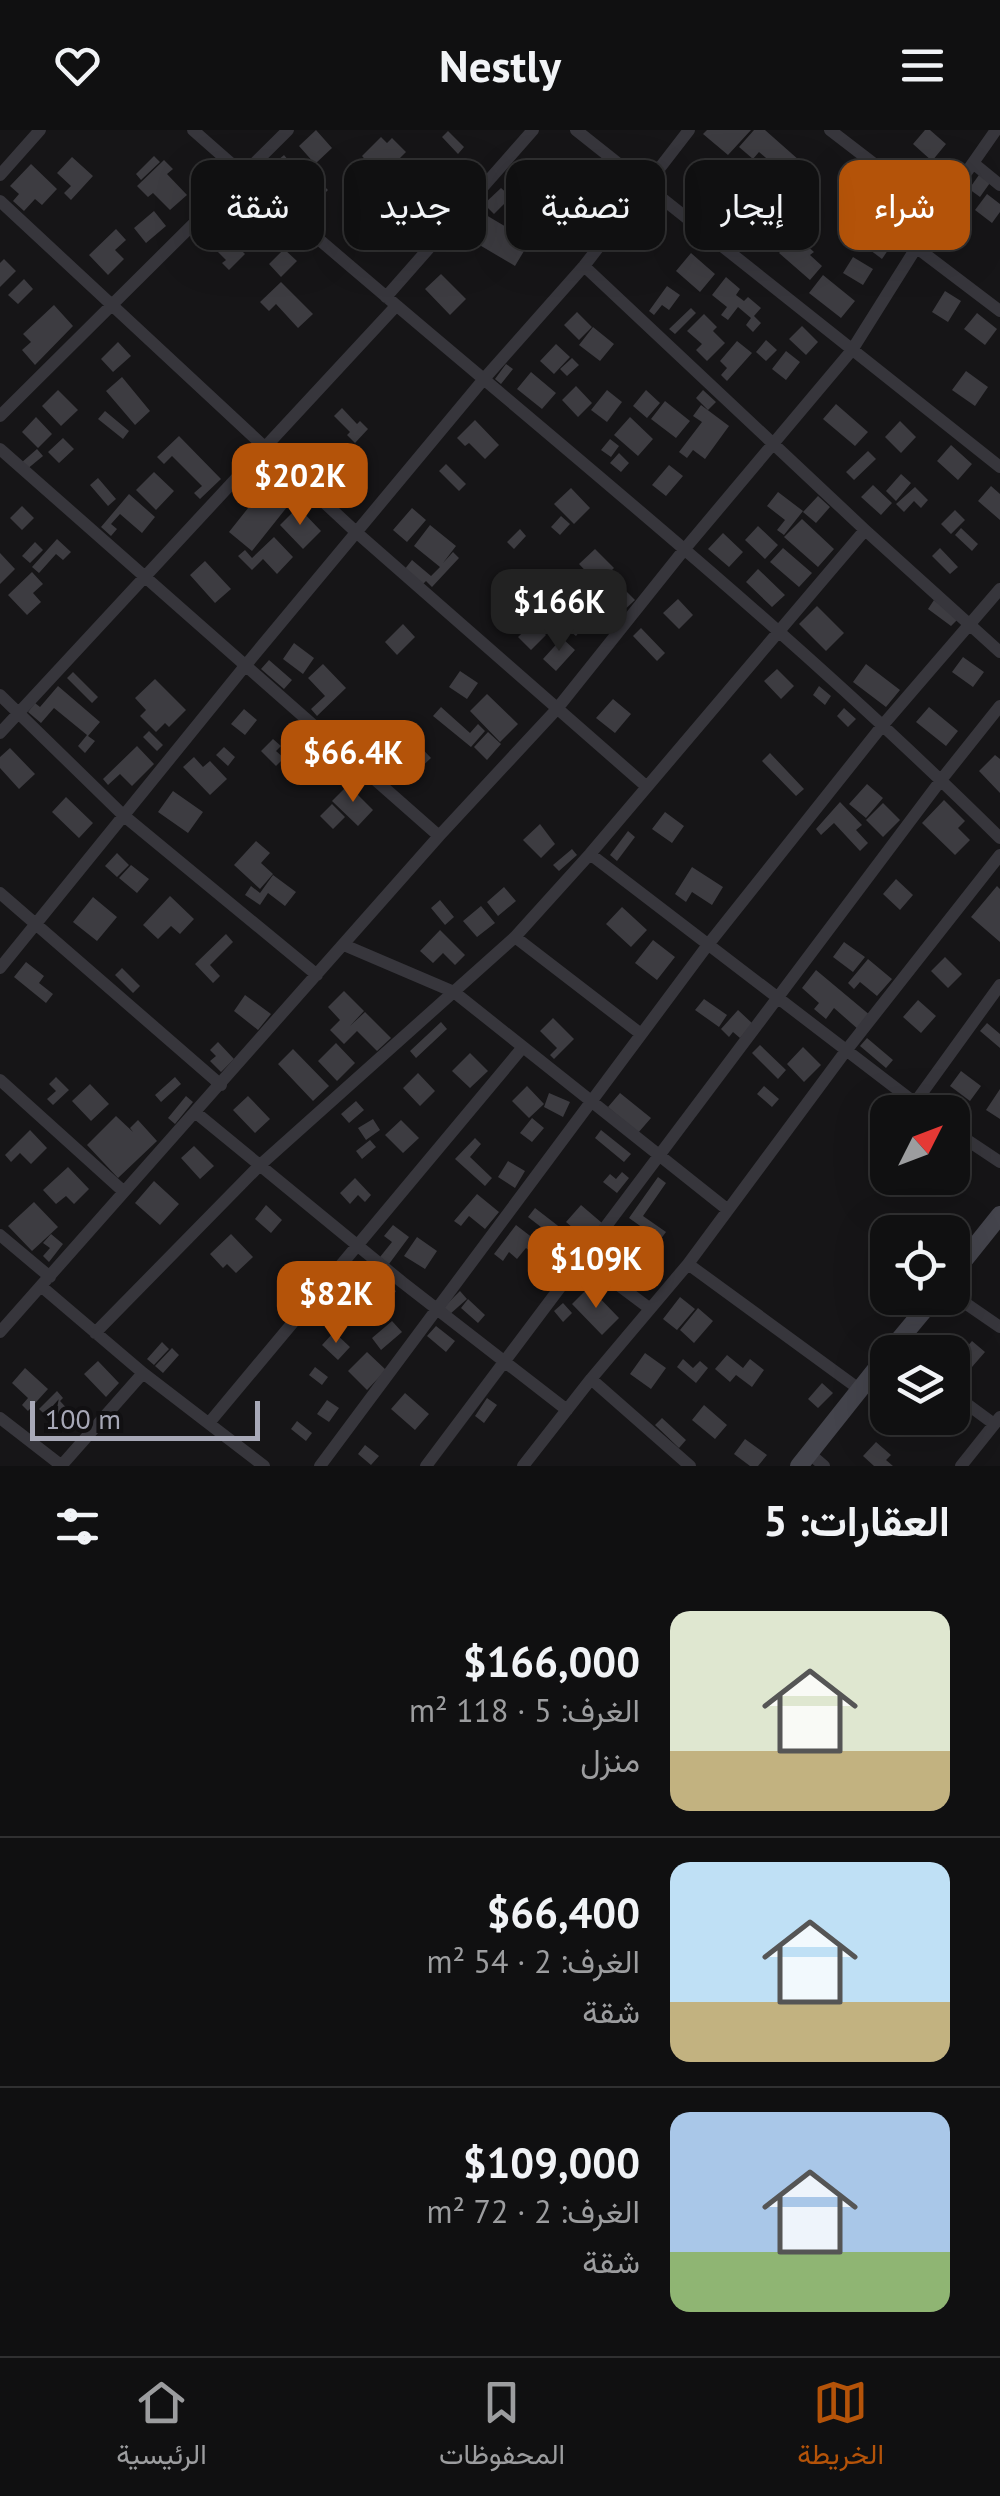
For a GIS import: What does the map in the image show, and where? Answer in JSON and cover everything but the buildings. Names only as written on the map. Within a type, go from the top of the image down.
[{"type":"main road","points":[[970,1252],[1000,1215]]},
{"type":"main road","points":[[905,1335],[921,1315]]},
{"type":"main road","points":[[804,1460],[870,1377]]},
{"type":"street","points":[[0,174],[40,130]]},
{"type":"street","points":[[192,130],[227,160]]},
{"type":"street","points":[[257,160],[288,130]]},
{"type":"street","points":[[0,733],[266,448],[533,130]]},
{"type":"street","points":[[576,130],[615,160]]},
{"type":"street","points":[[665,161],[690,130]]},
{"type":"street","points":[[830,130],[869,160]]},
{"type":"street","points":[[970,168],[996,130]]},
{"type":"street","points":[[973,164],[1000,185]]},
{"type":"street","points":[[665,199],[1000,467]]},
{"type":"street","points":[[0,201],[356,532],[647,787]]},
{"type":"street","points":[[0,416],[191,226]]},
{"type":"street","points":[[324,244],[778,633],[1000,838]]},
{"type":"street","points":[[0,968],[244,666],[482,380],[596,250]]},
{"type":"street","points":[[0,1332],[439,836],[556,710],[852,350],[916,250]]},
{"type":"street","points":[[920,250],[1000,311]]},
{"type":"street","points":[[584,266],[1000,652]]},
{"type":"street","points":[[0,449],[439,836]]},
{"type":"street","points":[[95,1334],[259,1166],[516,936],[865,530]]},
{"type":"street","points":[[320,1466],[707,946],[882,726],[1000,588]]},
{"type":"street","points":[[0,695],[123,815],[317,975]]},
{"type":"street","points":[[426,1466],[1000,706]]},
{"type":"street","points":[[590,854],[902,1095]]},
{"type":"street","points":[[524,1466],[591,1378],[688,1264],[845,1052],[1000,856]]},
{"type":"street","points":[[0,893],[221,1085]]},
{"type":"street","points":[[516,936],[641,1034]]},
{"type":"street","points":[[344,945],[454,992],[728,1210]]},
{"type":"street","points":[[921,1095],[1000,985]]},
{"type":"street","points":[[209,1423],[522,1047]]},
{"type":"street","points":[[0,1080],[122,1191]]},
{"type":"street","points":[[195,1112],[436,1310],[567,1410]]},
{"type":"street","points":[[970,1142],[1000,1162]]},
{"type":"street","points":[[0,1235],[95,1334],[264,1466]]},
{"type":"street","points":[[582,1257],[648,1308]]},
{"type":"street","points":[[688,1264],[859,1389]]},
{"type":"street","points":[[970,1306],[1000,1327]]},
{"type":"street","points":[[0,1418],[61,1466],[143,1373]]},
{"type":"street","points":[[591,1378],[690,1466]]},
{"type":"street","points":[[961,1466],[997,1420],[970,1404]]},
{"type":"street","points":[[804,1460],[824,1466]]}]
